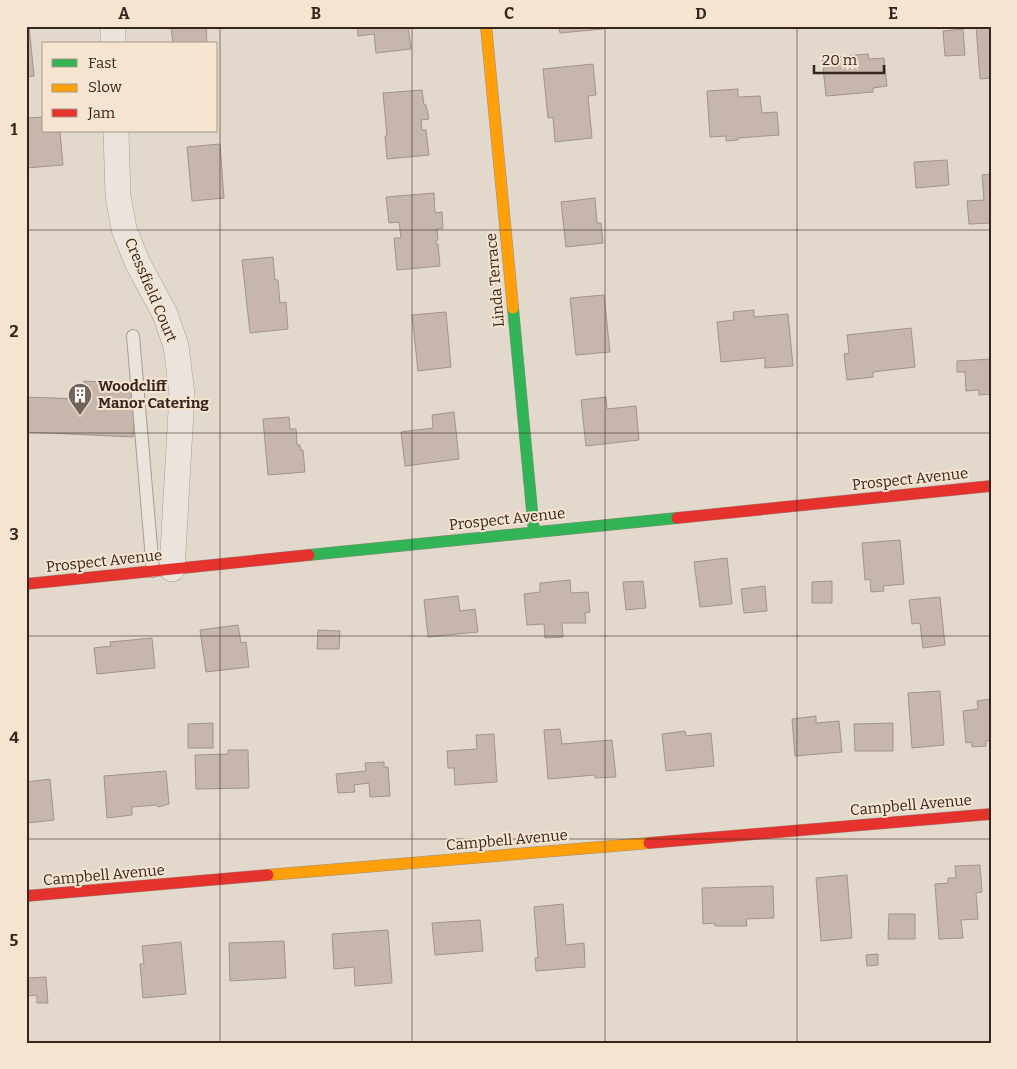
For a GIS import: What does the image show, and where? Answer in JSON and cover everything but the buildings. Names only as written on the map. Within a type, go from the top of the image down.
[{"type":"street","points":[[113,26],[113,42]]},
{"type":"street","name":"Linda Terrace","points":[[486,26],[534,532]]},
{"type":"street","name":"Cressfield Court","points":[[116,132],[118,196],[124,229],[137,262],[165,314],[176,346],[182,394],[163,570]]},
{"type":"street","name":"Prospect Avenue","points":[[26,584],[991,486]]},
{"type":"street","name":"Campbell Avenue","points":[[26,896],[991,814]]},
{"type":"lane","points":[[133,336],[163,570]]},
{"type":"traffic: fast","points":[[513,308],[534,532]]},
{"type":"traffic: fast","points":[[309,555],[677,518]]},
{"type":"traffic: slow","points":[[486,26],[513,308]]},
{"type":"traffic: slow","points":[[268,875],[649,843]]},
{"type":"traffic: jam","points":[[677,518],[991,486]]},
{"type":"traffic: jam","points":[[26,584],[309,555]]},
{"type":"traffic: jam","points":[[649,843],[991,814]]},
{"type":"traffic: jam","points":[[26,896],[268,875]]},
{"type":"place","name":"Woodcliff Manor Catering","points":[[80,416]]}]
